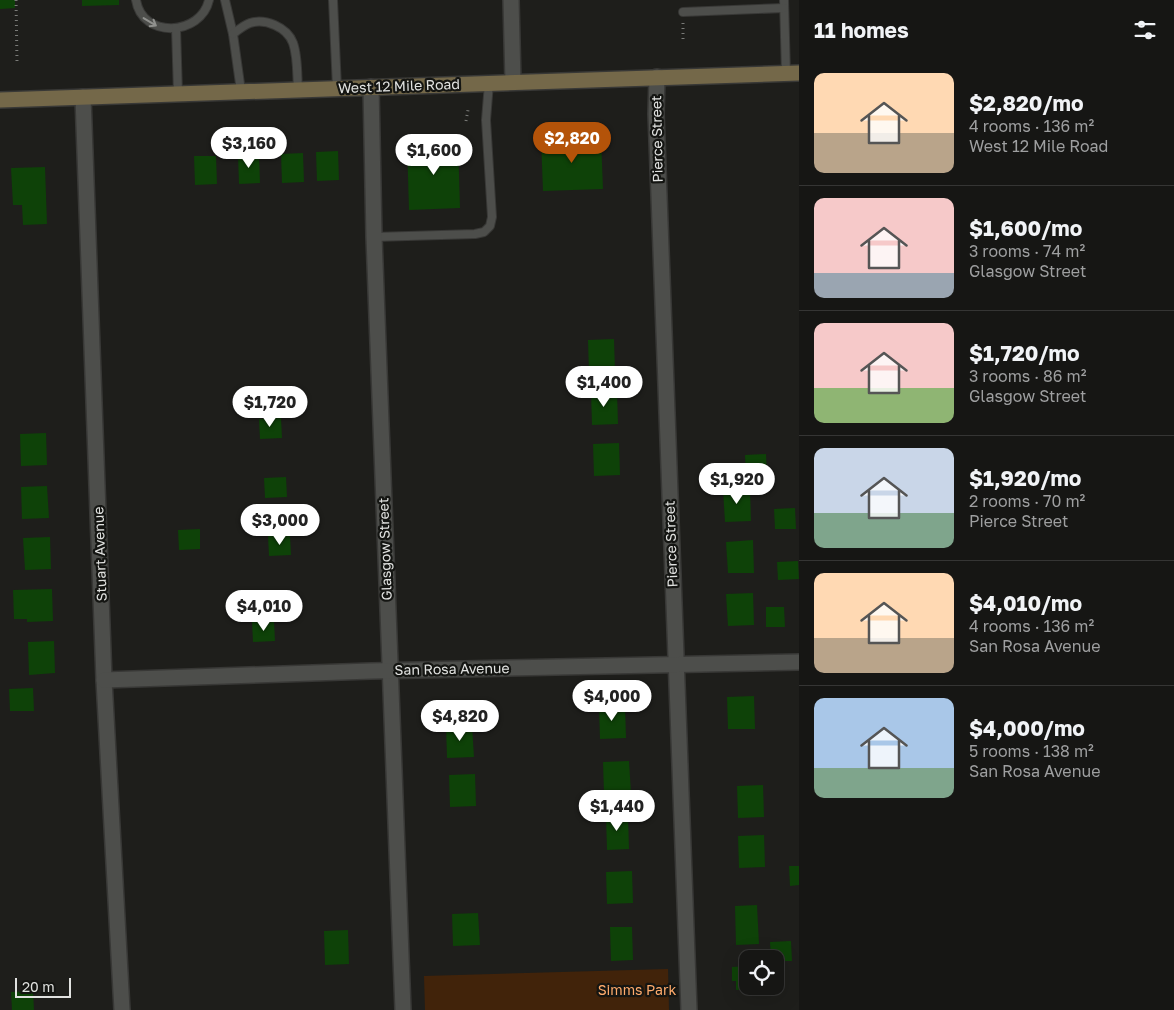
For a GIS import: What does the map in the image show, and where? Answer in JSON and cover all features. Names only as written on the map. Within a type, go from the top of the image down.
[{"type":"main road","name":"West 12 Mile Road","points":[[0,100],[793,74]]},
{"type":"street","points":[[511,0],[513,82]]},
{"type":"street","name":"Pierce Street","points":[[656,77],[689,1010]]},
{"type":"street","name":"Glasgow Street","points":[[370,87],[403,1010]]},
{"type":"street","name":"Stuart Avenue","points":[[83,97],[104,680],[122,1010]]},
{"type":"street","name":"San Rosa Avenue","points":[[104,680],[390,670],[676,666],[799,662]]},
{"type":"lane","points":[[136,0],[141,16],[148,22],[157,26],[176,28],[196,22],[207,8],[209,0]]},
{"type":"lane","points":[[225,0],[233,34],[241,91]]},
{"type":"lane","points":[[333,0],[337,88]]},
{"type":"lane","points":[[683,12],[784,4],[793,74]]},
{"type":"lane","points":[[233,34],[249,23],[258,22],[268,23],[287,33],[292,41],[295,52],[298,90]]},
{"type":"lane","points":[[176,28],[178,94]]},
{"type":"lane","points":[[374,238],[475,234],[484,232],[490,226],[492,205],[486,120],[489,83]]},
{"type":"path","points":[[16,0],[18,62]]},
{"type":"path","points":[[466,121],[468,110]]},
{"type":"green space","name":"Simms Park","points":[[668,969],[669,1010],[425,1010],[424,976]]},
{"type":"building","points":[[0,0],[15,0],[15,8],[0,9]]},
{"type":"building","points":[[82,0],[119,0],[119,5],[82,6]]},
{"type":"building","points":[[601,138],[603,189],[543,191],[541,139]]},
{"type":"building","points":[[458,141],[460,208],[409,210],[407,143]]},
{"type":"building","points":[[338,151],[339,180],[317,181],[316,152]]},
{"type":"building","points":[[303,153],[304,182],[282,183],[281,154]]},
{"type":"building","points":[[259,154],[260,183],[239,184],[238,155]]},
{"type":"building","points":[[194,156],[216,156],[217,184],[195,185]]},
{"type":"building","points":[[45,167],[47,224],[23,225],[22,205],[13,205],[11,168]]},
{"type":"building","points":[[614,339],[615,372],[589,373],[588,340]]},
{"type":"building","points":[[617,392],[618,424],[592,425],[591,393]]},
{"type":"building","points":[[281,418],[282,438],[260,439],[259,419]]},
{"type":"building","points":[[46,433],[47,465],[21,466],[20,434]]},
{"type":"building","points":[[619,443],[620,475],[594,476],[593,444]]},
{"type":"building","points":[[766,454],[767,476],[746,477],[745,455]]},
{"type":"building","points":[[286,477],[287,497],[265,498],[264,478]]},
{"type":"building","points":[[47,486],[49,518],[22,519],[21,487]]},
{"type":"building","points":[[750,489],[751,521],[725,522],[723,490]]},
{"type":"building","points":[[795,508],[796,529],[775,529],[774,509]]},
{"type":"building","points":[[200,529],[200,549],[179,550],[178,530]]},
{"type":"building","points":[[290,535],[291,555],[269,556],[268,536]]},
{"type":"building","points":[[50,537],[51,569],[25,570],[23,538]]},
{"type":"building","points":[[753,540],[754,573],[728,573],[726,542]]},
{"type":"building","points":[[798,561],[799,579],[778,580],[777,562]]},
{"type":"building","points":[[52,589],[53,621],[27,622],[27,619],[14,619],[13,590]]},
{"type":"building","points":[[753,593],[754,625],[728,626],[726,594]]},
{"type":"building","points":[[766,607],[784,607],[785,627],[766,627]]},
{"type":"building","points":[[274,621],[275,641],[253,642],[252,622]]},
{"type":"building","points":[[54,641],[55,673],[29,675],[28,642]]},
{"type":"building","points":[[33,688],[34,711],[10,711],[9,689]]},
{"type":"building","points":[[754,696],[755,729],[728,729],[727,697]]},
{"type":"building","points":[[625,706],[626,738],[600,739],[599,707]]},
{"type":"building","points":[[472,725],[474,757],[447,758],[446,726]]},
{"type":"building","points":[[629,761],[631,793],[604,794],[603,762]]},
{"type":"building","points":[[475,774],[476,806],[450,807],[449,775]]},
{"type":"building","points":[[763,785],[764,817],[738,818],[737,786]]},
{"type":"building","points":[[628,815],[629,849],[607,850],[606,816]]},
{"type":"building","points":[[764,835],[765,867],[739,868],[738,836]]},
{"type":"building","points":[[789,866],[799,866],[799,885],[790,886]]},
{"type":"building","points":[[632,871],[633,903],[607,904],[606,872]]},
{"type":"building","points":[[757,905],[759,944],[736,945],[735,906]]},
{"type":"building","points":[[478,913],[480,945],[453,946],[452,914]]},
{"type":"building","points":[[610,927],[632,927],[633,960],[611,961]]},
{"type":"building","points":[[348,930],[349,964],[325,965],[324,931]]},
{"type":"building","points":[[791,941],[792,961],[784,961],[784,950],[770,950],[770,942]]},
{"type":"building","points":[[732,967],[739,967],[739,990],[736,990],[736,981],[732,981]]},
{"type":"building","points":[[33,991],[34,1010],[12,1010],[11,992]]}]
